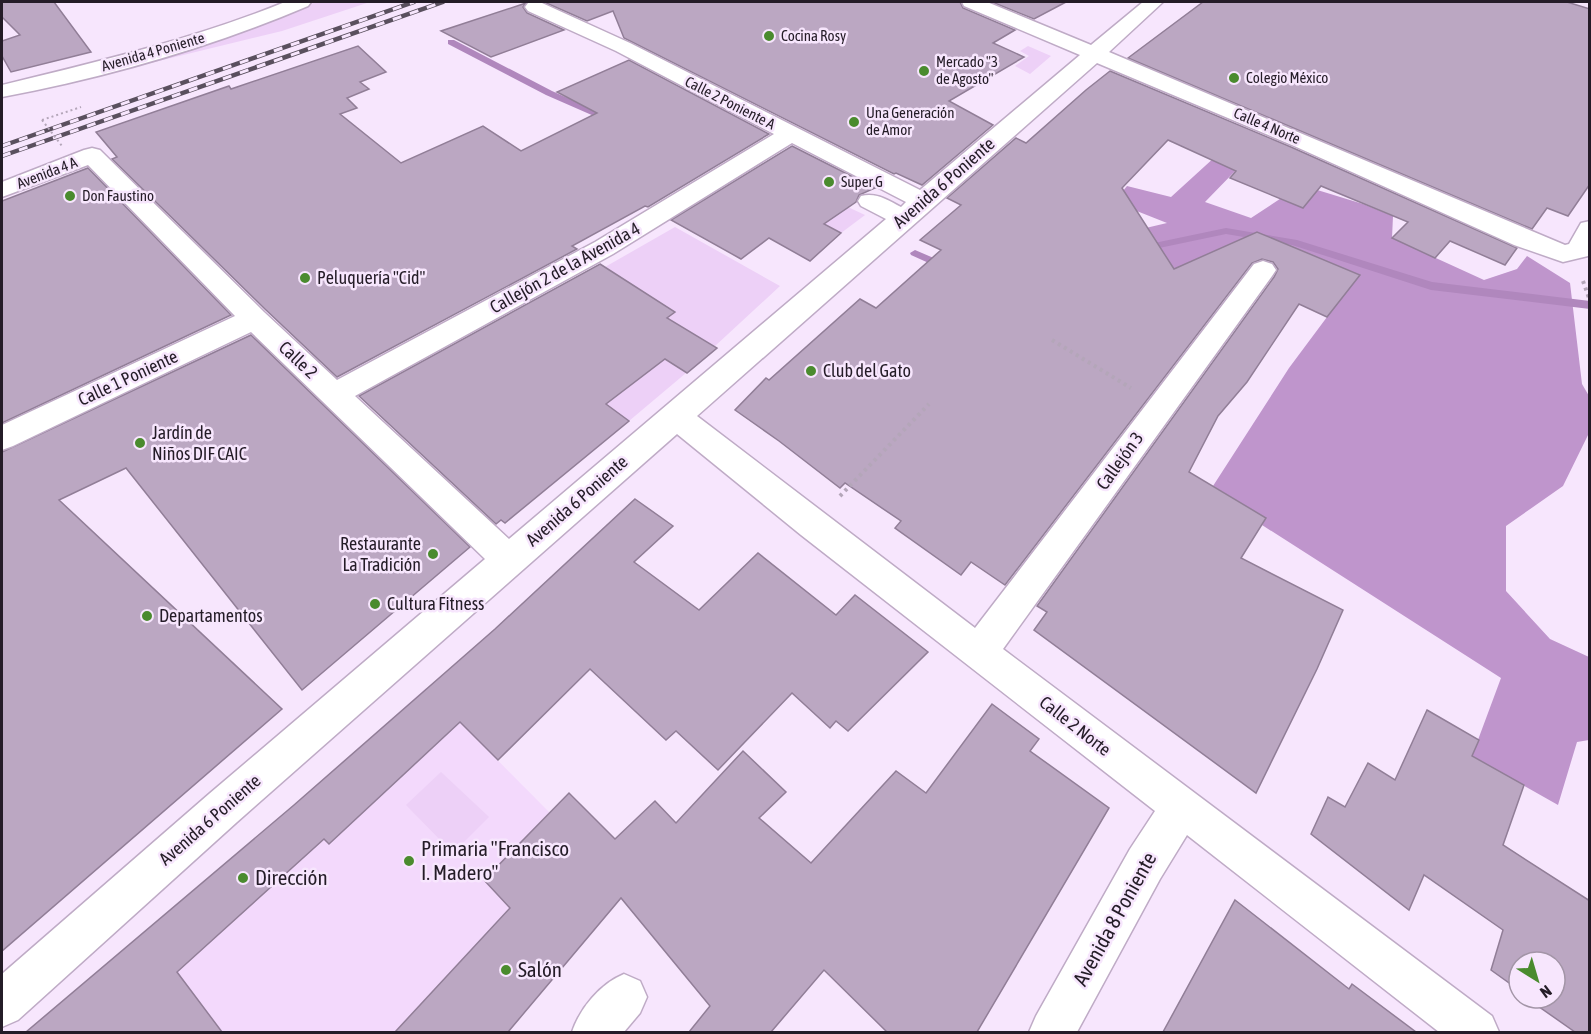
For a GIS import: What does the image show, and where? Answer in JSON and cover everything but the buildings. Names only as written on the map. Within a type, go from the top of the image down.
[{"type":"street","name":"Avenida 4 Poniente","points":[[2,91],[128,61],[258,20],[301,2]]},
{"type":"street","name":"Calle 4 Norte","points":[[971,2],[1300,140],[1523,239],[1563,254],[1579,250],[1590,229]]},
{"type":"street","name":"Avenida 6 Poniente","points":[[2,1004],[509,560],[1154,2]]},
{"type":"street","name":"Calle 2 Poniente A","points":[[535,7],[623,47],[790,134],[914,210]]},
{"type":"street","name":"Callejón 2 de la Avenida 4","points":[[335,394],[604,248],[790,134]]},
{"type":"street","name":"Calle 2","points":[[92,156],[254,319],[509,560]]},
{"type":"street","name":"Avenida 4 A","points":[[2,190],[92,156]]},
{"type":"street","points":[[870,201],[914,210]]},
{"type":"street","name":"Callejón 3","points":[[979,652],[1263,270]]},
{"type":"street","name":"Calle 1 Poniente","points":[[2,438],[254,319]]},
{"type":"street","name":"Calle 2 Norte","points":[[675,416],[813,525],[1476,1032]]},
{"type":"street","name":"Avenida 8 Poniente","points":[[1052,1032],[1145,864],[1181,807]]},
{"type":"street","points":[[595,1032],[624,997]]},
{"type":"path","points":[[42,120],[62,146]]},
{"type":"path","points":[[1582,279],[1590,301]]},
{"type":"path","points":[[1052,340],[1160,406]]},
{"type":"path","points":[[813,525],[929,404]]},
{"type":"shaded area","points":[[315,2],[370,2],[282,31],[130,68],[264,23]]},
{"type":"shaded area","points":[[1028,46],[1051,56],[1030,74],[1015,66],[1029,56],[1020,51]]},
{"type":"shaded area","points":[[1216,156],[1240,166],[1205,202],[1251,218],[1301,185],[1393,216],[1392,238],[1484,280],[1517,269],[1527,256],[1570,283],[1582,384],[1589,396],[1589,433],[1563,486],[1506,526],[1506,591],[1550,639],[1589,657],[1589,740],[1577,742],[1558,805],[1472,756],[1501,678],[1262,525],[1266,518],[1213,486],[1289,368],[1327,317],[1296,250],[1147,283],[1133,231],[1167,223],[1114,202],[1127,186],[1171,197]]},
{"type":"shaded area","points":[[835,201],[865,215],[841,233],[800,212]]},
{"type":"shaded area","points":[[675,227],[780,286],[714,347],[654,353],[686,373],[629,421],[606,404],[633,383],[639,342],[674,312],[605,267]]},
{"type":"shaded area","name":"Primaria \"Francisco I. Madero\"","points":[[426,688],[550,813],[621,898],[508,1032],[48,1032],[40,1020],[294,805]]},
{"type":"shaded area","points":[[441,772],[489,817],[453,853],[406,805]]},
{"type":"waterway","points":[[451,42],[549,93],[613,121]]},
{"type":"waterway","points":[[1140,249],[1226,231],[1293,242],[1431,286],[1590,305]]},
{"type":"waterway","points":[[915,253],[946,267]]},
{"type":"railway","points":[[2,146],[414,2]]},
{"type":"railway","points":[[2,156],[443,2]]},
{"type":"place","name":"Cocina Rosy","points":[[769,36]]},
{"type":"place","name":"Mercado \"3 de Agosto\"","points":[[924,71]]},
{"type":"place","name":"Colegio México","points":[[1234,78]]},
{"type":"place","name":"Una Generación de Amor","points":[[854,122]]},
{"type":"place","name":"Super G","points":[[829,182]]},
{"type":"place","name":"Don Faustino","points":[[70,196]]},
{"type":"place","name":"Peluquería \"Cid\"","points":[[305,278]]},
{"type":"place","name":"Club del Gato","points":[[811,371]]},
{"type":"place","name":"Jardín de Niños DIF CAIC","points":[[140,443]]},
{"type":"place","name":"Restaurante La Tradición","points":[[433,554]]},
{"type":"place","name":"Cultura Fitness","points":[[375,604]]},
{"type":"place","name":"Departamentos","points":[[147,616]]},
{"type":"place","name":"Primaria \"Francisco I. Madero\"","points":[[409,861]]},
{"type":"place","name":"Dirección","points":[[243,878]]},
{"type":"place","name":"Salón","points":[[506,970]]}]
